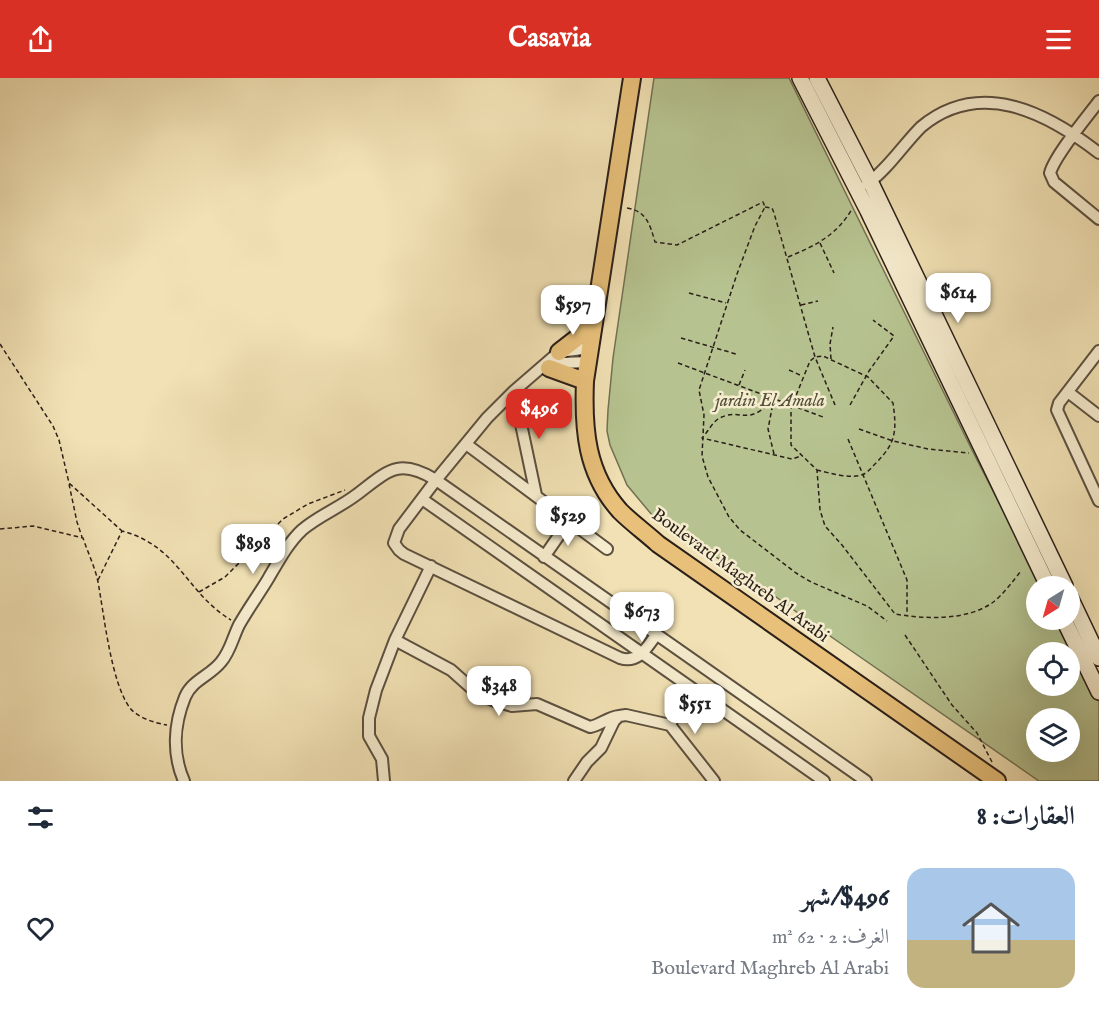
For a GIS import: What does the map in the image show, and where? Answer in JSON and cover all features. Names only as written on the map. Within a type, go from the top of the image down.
[{"type":"main road","name":"Boulevard Maghreb Al Arabi","points":[[632,78],[585,381],[584,429],[591,459],[603,488],[621,511],[658,544],[997,781]]},
{"type":"main road","points":[[559,352],[577,338],[595,317]]},
{"type":"main road","points":[[549,368],[585,381]]},
{"type":"street","points":[[800,78],[1043,576]]},
{"type":"street","points":[[817,78],[870,181],[1060,576]]},
{"type":"street","points":[[857,191],[870,181],[921,126],[947,105],[986,96],[1015,101],[1038,110],[1099,153]]},
{"type":"street","points":[[1099,101],[1051,169],[1051,179],[1099,219]]},
{"type":"street","points":[[908,296],[923,290]]},
{"type":"street","points":[[1099,351],[1059,403],[1057,410],[1099,501]]},
{"type":"street","points":[[589,355],[559,352],[514,391],[436,480],[399,529],[394,543],[404,554],[620,658],[627,660],[642,655],[656,635]]},
{"type":"street","points":[[531,375],[589,355]]},
{"type":"street","points":[[514,391],[536,495]]},
{"type":"street","points":[[1068,392],[1099,416]]},
{"type":"street","points":[[466,444],[607,549]]},
{"type":"street","points":[[184,781],[175,753],[177,726],[190,688],[222,662],[239,625],[288,547],[302,530],[351,500],[389,472],[405,467],[414,468],[436,480],[866,781]]},
{"type":"street","points":[[422,499],[824,781]]},
{"type":"street","points":[[544,557],[569,521]]},
{"type":"street","points":[[384,781],[382,759],[369,736],[368,728],[376,690],[395,640],[431,566]]},
{"type":"street","points":[[1080,620],[1094,653],[1099,692]]},
{"type":"street","points":[[1073,630],[1094,653]]},
{"type":"street","points":[[395,640],[451,670],[478,694],[495,701],[512,705],[537,704],[590,727],[609,718],[626,715],[670,725],[714,781]]},
{"type":"street","points":[[670,725],[688,687]]},
{"type":"street","points":[[574,781],[587,762],[602,748],[611,727],[619,716]]},
{"type":"path","points":[[787,258],[820,243],[835,232],[852,209],[857,191]]},
{"type":"path","points":[[613,205],[636,209],[648,219],[655,242],[677,245],[738,212],[763,202],[765,207]]},
{"type":"path","points":[[765,207],[772,208],[815,357],[835,405]]},
{"type":"path","points":[[765,207],[755,226],[727,303],[699,390],[704,415],[702,456],[708,477],[729,517],[740,530],[796,573],[811,582],[867,606],[887,621]]},
{"type":"path","points":[[820,243],[834,273]]},
{"type":"path","points":[[689,293],[727,303]]},
{"type":"path","points":[[800,305],[818,301]]},
{"type":"path","points":[[850,405],[868,377],[869,371],[894,336],[873,320]]},
{"type":"path","points":[[831,360],[832,327]]},
{"type":"path","points":[[681,338],[736,354]]},
{"type":"path","points":[[0,344],[53,426],[59,440],[77,522],[98,581],[108,642],[116,673],[131,709],[152,721],[177,726]]},
{"type":"path","points":[[823,356],[868,377],[893,403],[893,441],[887,451],[864,474],[851,476],[817,470],[791,445],[792,405],[810,361],[815,357],[823,356]]},
{"type":"path","points":[[678,363],[823,417]]},
{"type":"path","points":[[739,386],[745,370]]},
{"type":"path","points":[[789,370],[803,376]]},
{"type":"path","points":[[702,438],[718,420],[732,416],[745,417],[757,414],[768,407],[774,398]]},
{"type":"path","points":[[774,398],[768,429],[774,454]]},
{"type":"path","points":[[859,429],[893,441],[928,449],[985,455]]},
{"type":"path","points":[[702,438],[792,459],[801,456]]},
{"type":"path","points":[[848,439],[907,580],[907,616]]},
{"type":"path","points":[[817,470],[820,510],[825,526],[895,614],[956,616],[976,612],[994,602],[1021,571]]},
{"type":"path","points":[[69,483],[122,531],[133,533],[158,547],[170,558],[205,601],[239,625]]},
{"type":"path","points":[[199,592],[225,577],[283,519],[308,504],[346,489]]},
{"type":"path","points":[[0,529],[33,526],[83,538]]},
{"type":"path","points":[[98,581],[122,531]]},
{"type":"path","points":[[905,635],[952,705],[977,733],[992,762]]},
{"type":"green space","name":"jardin El Amala","points":[[654,78],[789,78],[974,454],[1037,576],[1026,576],[1026,630],[1064,630],[1071,642],[1026,642],[1026,696],[1080,696],[1080,660],[1099,696],[1099,781],[1039,781],[749,577],[668,528],[652,515],[627,485],[610,445],[607,431],[613,358]]}]
